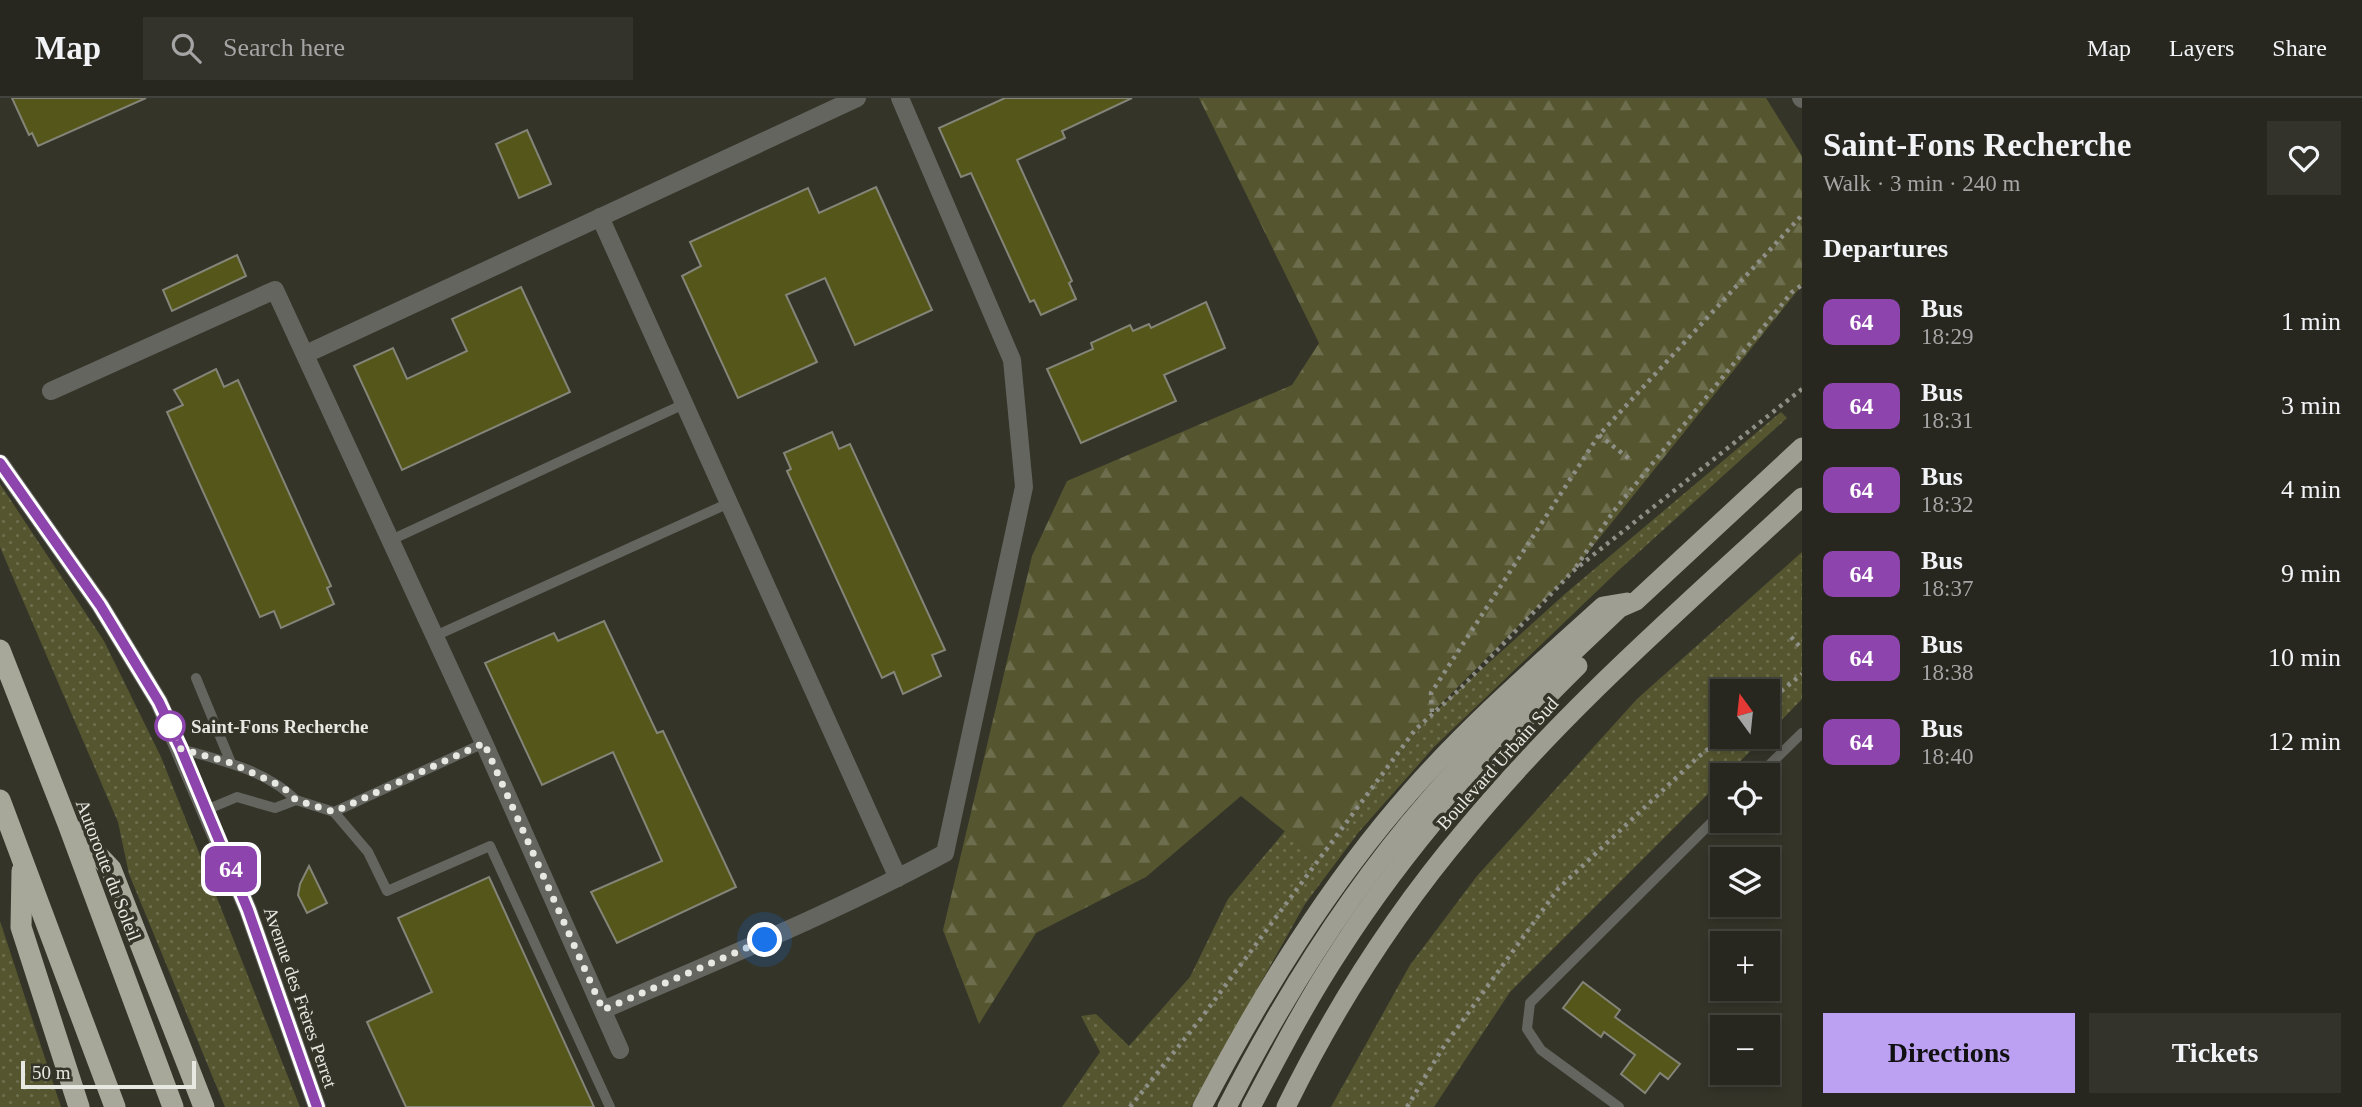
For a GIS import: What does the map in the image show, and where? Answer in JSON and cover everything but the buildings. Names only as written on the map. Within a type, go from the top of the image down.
[{"type":"highway","points":[[1227,1107],[1324,938],[1428,801],[1507,716],[1620,608],[1636,601],[1802,447]]},
{"type":"highway","name":"Boulevard Urbain Sud","points":[[1286,1107],[1318,1045],[1360,974],[1397,918],[1466,829],[1528,759],[1601,685],[1802,497]]},
{"type":"highway","points":[[1202,1107],[1248,1022],[1301,937],[1356,858],[1405,798],[1495,705],[1603,606],[1636,601]]},
{"type":"highway","points":[[1251,1107],[1307,1002],[1410,851],[1482,764],[1628,617],[1636,601]]},
{"type":"highway","name":"Autoroute du Soleil","points":[[0,650],[173,1107]]},
{"type":"highway","points":[[0,800],[115,1107]]},
{"type":"highway","points":[[68,824],[111,869],[204,1107]]},
{"type":"highway","points":[[22,859],[21,927],[79,1107]]},
{"type":"street","points":[[306,354],[857,98]]},
{"type":"street","points":[[603,1010],[789,930],[945,853],[1024,487],[1012,360],[900,98]]},
{"type":"street","points":[[600,217],[898,878]]},
{"type":"street","points":[[51,391],[275,290],[484,743],[620,1050]]},
{"type":"street","name":"Avenue des Frères Perret","points":[[0,463],[100,605],[159,702],[248,910],[317,1107]]},
{"type":"lane","points":[[391,540],[684,404]]},
{"type":"lane","points":[[435,636],[729,503]]},
{"type":"lane","points":[[196,678],[231,763]]},
{"type":"lane","points":[[1771,763],[1802,733]]},
{"type":"lane","points":[[334,812],[484,743]]},
{"type":"lane","points":[[181,749],[231,763],[283,787],[296,800],[334,812],[368,852],[387,891],[490,846],[610,1107]]},
{"type":"lane","points":[[206,810],[237,797],[275,808],[296,800]]},
{"type":"lane","points":[[1619,1107],[1541,1050],[1527,1029],[1530,1003],[1710,824]]},
{"type":"path","points":[[1432,713],[1431,693],[1599,435],[1802,215]]},
{"type":"path","points":[[1573,571],[1613,512],[1792,292],[1802,285]]},
{"type":"path","points":[[1130,1107],[1199,1021],[1415,730],[1461,688],[1573,571],[1802,389]]},
{"type":"path","points":[[1599,435],[1632,461]]},
{"type":"path","points":[[1791,638],[1802,649]]},
{"type":"path","points":[[1780,692],[1802,674]]},
{"type":"path","points":[[1407,1107],[1442,1049],[1558,889],[1710,748]]},
{"type":"green space","points":[[1199,98],[1766,98],[1802,156],[1802,285],[1573,571],[1432,713],[1319,859],[1241,796],[1146,877],[1036,933],[979,1024],[943,930],[1032,556],[1067,481],[1292,385],[1319,343]]},
{"type":"green space","points":[[1781,412],[1787,418],[1619,570],[1434,747],[1358,833],[1305,904],[1191,1107],[1062,1107],[1100,1052],[1081,1016],[1096,1014],[1129,1046],[1190,977],[1228,899],[1285,831],[1319,859],[1429,717],[1566,593]]},
{"type":"green space","points":[[0,484],[104,641],[161,757],[300,1107],[225,1107],[129,874],[118,822],[0,547]]},
{"type":"green space","points":[[1802,552],[1802,699],[1780,722],[1780,679],[1710,679],[1710,749],[1753,749],[1738,763],[1710,763],[1710,792],[1510,992],[1434,1107],[1331,1107],[1410,965],[1477,876],[1637,699]]},
{"type":"green space","points":[[0,921],[61,1107],[0,1107]]},
{"type":"bus line","name":"64","points":[[0,463],[100,605],[159,702],[248,910],[317,1107]]},
{"type":"place","name":"Saint-Fons Recherche","points":[[170,726]]},
{"type":"route","points":[[170,726],[181,749],[231,763],[283,787],[296,800],[334,812],[484,743],[603,1010],[765,940]]}]
